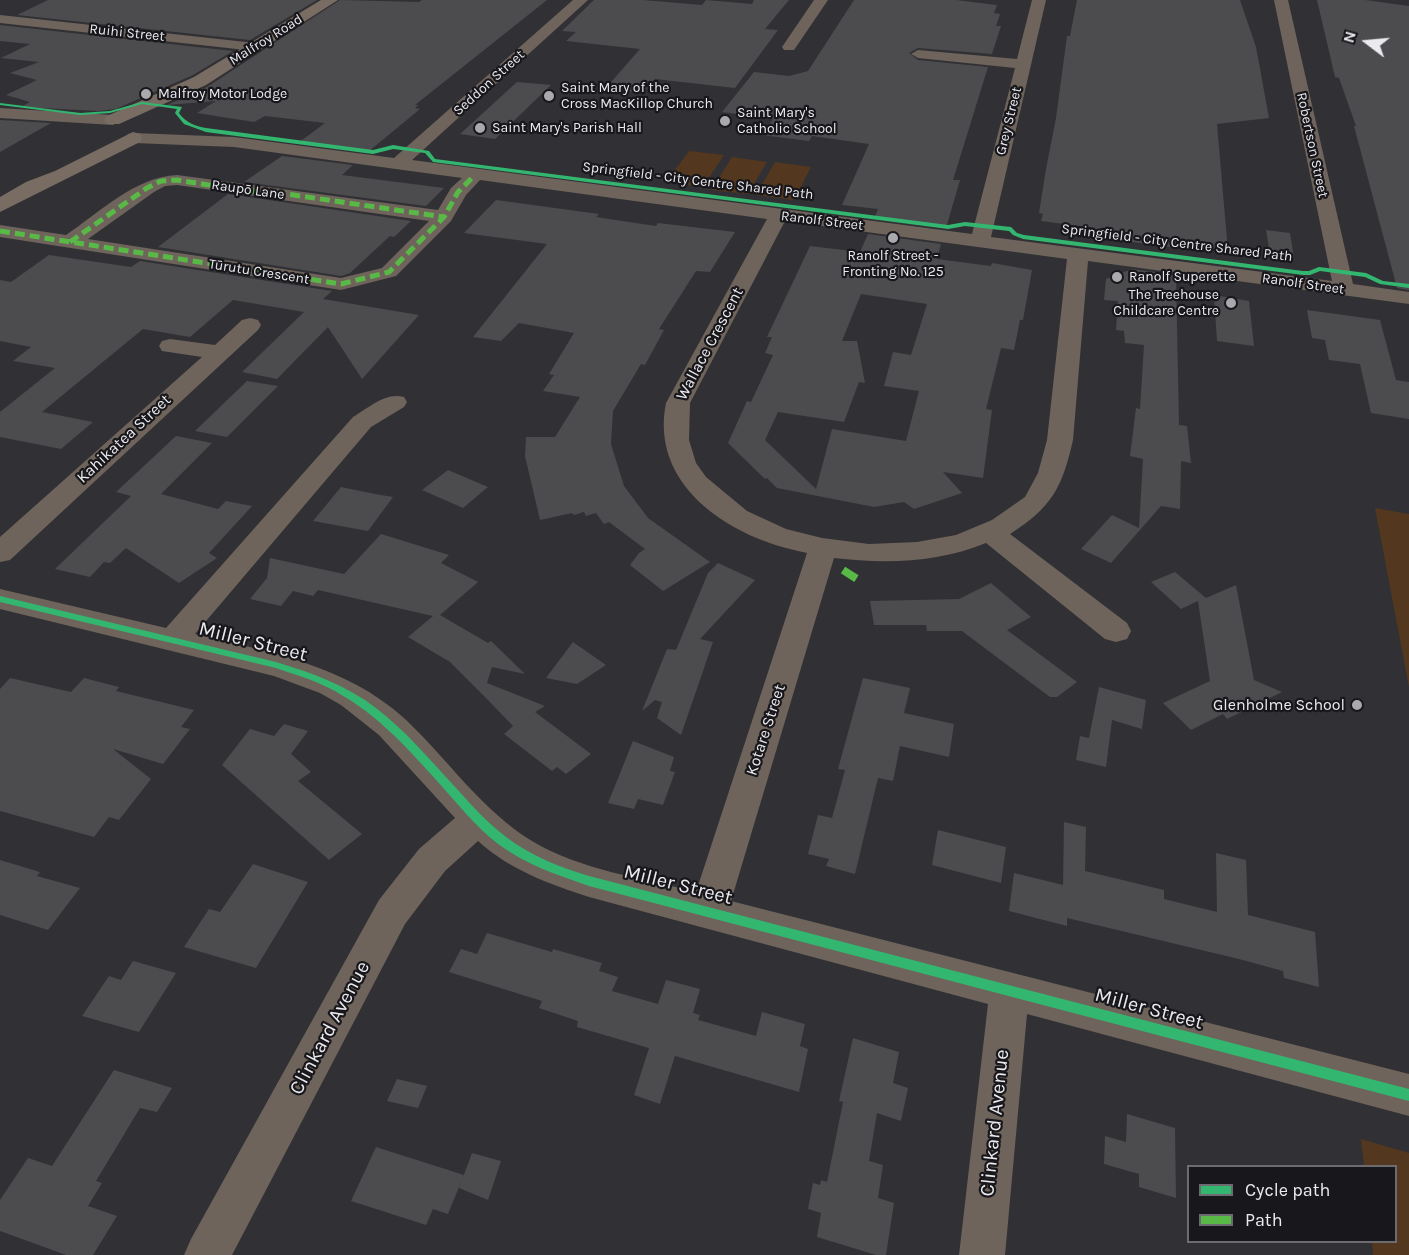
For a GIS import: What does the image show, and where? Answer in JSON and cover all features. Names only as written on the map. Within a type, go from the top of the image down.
[{"type":"main road","name":"Malfroy Road","points":[[92,136],[94,128],[200,81],[331,0]]},
{"type":"main road","name":"Malfroy Road","points":[[134,138],[151,130],[152,122],[168,107],[195,89],[200,81]]},
{"type":"main road","points":[[113,120],[141,118],[152,122]]},
{"type":"main road","points":[[33,186],[47,173],[79,153],[92,136],[108,141],[134,138]]},
{"type":"main road","points":[[0,206],[33,186],[62,175],[134,138]]},
{"type":"street","name":"Seddon Street","points":[[396,165],[581,0]]},
{"type":"street","points":[[789,47],[821,0]]},
{"type":"street","name":"Grey Street","points":[[980,242],[1039,0]]},
{"type":"street","name":"Robertson Street","points":[[1281,0],[1344,290]]},
{"type":"street","name":"Ruihi Street","points":[[0,19],[255,47]]},
{"type":"street","points":[[918,54],[1023,64]]},
{"type":"street","points":[[6,114],[113,120]]},
{"type":"street","points":[[6,114],[92,136]]},
{"type":"street","name":"Ranolf Street","points":[[152,122],[234,142],[474,176],[1409,298]]},
{"type":"street","name":"Ranolf Street","points":[[134,138],[234,142]]},
{"type":"street","name":"Tūrutu Crescent","points":[[0,231],[342,284],[389,272],[444,217],[458,192],[474,176]]},
{"type":"street","name":"Raupō Lane","points":[[70,242],[147,188],[169,180],[246,191],[273,192],[444,217]]},
{"type":"street","name":"Wallace Crescent","points":[[778,216],[678,403],[674,420],[674,435],[677,453],[685,468],[695,483],[719,505],[767,532],[792,542],[824,548],[886,553],[950,545],[991,533],[1014,519],[1035,502],[1048,483],[1060,441],[1078,255]]},
{"type":"street","name":"Kahikatea Street","points":[[0,553],[250,325]]},
{"type":"street","points":[[170,346],[219,352]]},
{"type":"street","name":"Miller Street","points":[[173,640],[362,422],[395,402]]},
{"type":"street","points":[[991,533],[1016,550],[1116,632]]},
{"type":"street","name":"Kotare Street","points":[[709,911],[824,548]]},
{"type":"street","name":"Miller Street","points":[[0,599],[309,674],[337,687],[366,704],[394,727],[478,819],[509,846],[548,868],[589,881],[1409,1095]]},
{"type":"street","name":"Clinkard Avenue","points":[[207,1255],[392,912],[432,860],[478,819]]},
{"type":"street","name":"Clinkard Avenue","points":[[982,1255],[1009,990]]},
{"type":"shaded area","points":[[689,151],[724,155],[703,187],[666,182]]},
{"type":"shaded area","points":[[732,157],[767,162],[748,194],[711,190]]},
{"type":"shaded area","points":[[775,162],[811,167],[794,200],[756,195]]},
{"type":"shaded area","points":[[1375,508],[1409,514],[1409,687]]},
{"type":"shaded area","points":[[1361,1139],[1409,1153],[1409,1255],[1373,1255],[1372,1243],[1397,1243],[1397,1165],[1364,1165]]},
{"type":"building","points":[[48,0],[317,0],[250,40],[17,15]]},
{"type":"building","points":[[340,0],[419,2],[422,0],[547,0],[415,105],[418,105],[415,108],[420,109],[368,152],[298,143],[325,123],[265,116],[254,122],[197,113],[216,101],[167,105],[207,87]]},
{"type":"building","points":[[594,0],[643,0],[702,5],[706,0],[752,4],[754,0],[789,0],[765,29],[778,30],[735,88],[655,79],[646,90],[638,89],[634,92],[605,89],[640,49],[566,41],[576,32],[562,31]]},
{"type":"building","points":[[854,0],[956,0],[997,5],[994,13],[1000,14],[996,26],[1001,26],[992,54],[918,48],[909,53],[918,60],[988,67],[953,180],[960,180],[946,228],[874,219],[878,209],[842,205],[869,144],[812,136],[809,141],[762,135],[773,119],[722,112],[754,72],[789,76],[808,71]]},
{"type":"building","points":[[1077,0],[1240,0],[1256,47],[1269,118],[1217,124],[1228,251],[1185,245],[1185,249],[1094,237],[1095,228],[1041,221],[1043,214],[1039,213],[1056,118],[1067,36],[1070,36]]},
{"type":"building","points":[[1317,0],[1365,0],[1409,6],[1409,290],[1397,288],[1354,126],[1356,126],[1339,78],[1335,77]]},
{"type":"building","points":[[0,25],[233,51],[193,75],[116,109],[98,111],[21,107],[30,102],[6,95],[37,80],[10,73],[39,62],[1,58],[30,44],[0,41]]},
{"type":"building","points":[[517,82],[551,85],[495,139],[460,134]]},
{"type":"building","points":[[0,120],[51,123],[0,152]]},
{"type":"building","points":[[282,156],[353,165],[342,175],[444,188],[426,206],[244,182]]},
{"type":"building","points":[[228,194],[411,221],[394,237],[390,236],[350,273],[341,276],[158,247]]},
{"type":"building","points":[[496,200],[599,214],[596,217],[656,226],[658,223],[735,232],[710,272],[696,271],[659,329],[664,330],[645,365],[641,364],[613,411],[611,444],[624,486],[648,518],[710,562],[663,591],[630,565],[645,549],[609,522],[604,524],[596,513],[586,516],[584,512],[574,515],[572,513],[540,520],[525,456],[526,437],[555,437],[580,397],[543,391],[554,375],[549,374],[574,333],[519,323],[501,341],[473,337],[547,244],[464,233]]},
{"type":"building","points":[[1266,230],[1290,233],[1294,258],[1270,254]]},
{"type":"building","points":[[868,234],[941,244],[937,259],[991,266],[992,263],[1032,270],[1023,320],[1020,320],[1014,350],[1001,348],[986,409],[992,410],[983,478],[943,472],[962,493],[914,509],[904,502],[874,507],[777,488],[728,443],[747,401],[751,402],[773,355],[765,353],[772,337],[767,337],[810,246],[860,252]],"holes":[[[861,294],[927,304],[911,355],[893,352],[884,386],[919,391],[906,441],[832,429],[816,489],[765,440],[778,412],[844,422],[859,382],[865,383],[857,341],[842,341]]]},
{"type":"building","points":[[49,255],[131,267],[140,261],[332,291],[323,299],[419,315],[362,379],[328,327],[277,379],[242,372],[304,312],[233,300],[190,337],[143,329],[42,412],[93,422],[61,449],[0,437],[0,412],[55,368],[13,361],[31,347],[0,341],[0,280],[11,282]]},
{"type":"building","points":[[1132,269],[1176,275],[1179,425],[1187,426],[1191,463],[1181,461],[1180,509],[1161,506],[1111,563],[1081,549],[1112,515],[1139,528],[1143,459],[1130,456],[1136,408],[1140,409],[1144,345],[1125,343],[1124,331],[1116,330],[1118,301],[1104,300],[1106,279]]},
{"type":"building","points":[[1214,295],[1249,301],[1254,346],[1217,341]]},
{"type":"building","points":[[1307,310],[1380,320],[1396,380],[1409,382],[1409,419],[1371,413],[1360,364],[1329,360],[1325,340],[1312,338]]},
{"type":"building","points":[[247,381],[278,386],[227,437],[195,431]]},
{"type":"building","points":[[176,436],[212,443],[161,494],[218,509],[226,501],[252,506],[209,553],[217,558],[179,583],[126,548],[110,563],[104,562],[90,577],[55,569],[131,496],[116,492]]},
{"type":"building","points":[[448,470],[488,487],[463,508],[422,490]]},
{"type":"building","points":[[341,487],[393,497],[368,531],[313,521]]},
{"type":"building","points":[[381,534],[449,555],[441,563],[478,582],[440,615],[488,643],[491,641],[525,674],[492,667],[487,683],[545,706],[535,712],[591,754],[566,774],[557,767],[552,771],[504,734],[513,726],[484,696],[450,662],[408,637],[433,616],[318,590],[313,596],[293,591],[281,606],[250,599],[267,578],[270,558],[344,574]]},
{"type":"building","points":[[718,563],[755,580],[700,639],[713,642],[681,735],[657,718],[662,702],[655,700],[642,711],[667,649],[676,650],[708,573]]},
{"type":"building","points":[[1175,572],[1206,598],[1236,585],[1254,680],[1282,692],[1227,719],[1223,714],[1191,730],[1163,703],[1210,681],[1198,601],[1181,609],[1151,582]]},
{"type":"building","points":[[991,583],[1031,617],[1007,630],[1077,682],[1057,697],[1050,697],[962,631],[927,631],[926,625],[874,625],[870,601],[959,599]]},
{"type":"building","points":[[573,642],[606,665],[577,684],[546,678]]},
{"type":"building","points":[[10,678],[71,692],[84,678],[119,687],[116,691],[194,710],[181,727],[190,729],[163,764],[113,749],[151,779],[119,820],[109,817],[94,837],[0,811],[0,689]]},
{"type":"building","points":[[863,678],[910,688],[904,713],[954,724],[949,757],[900,746],[893,781],[878,778],[855,874],[826,866],[829,859],[808,854],[818,815],[832,818],[845,770],[838,769]]},
{"type":"building","points":[[1099,687],[1146,700],[1142,729],[1112,720],[1106,767],[1076,760],[1080,736],[1089,738]]},
{"type":"building","points":[[284,724],[308,731],[291,754],[311,772],[298,781],[362,834],[329,860],[222,765],[250,729],[274,736]]},
{"type":"building","points":[[633,741],[674,757],[670,771],[675,772],[663,805],[638,799],[634,809],[608,803]]},
{"type":"building","points":[[1064,822],[1086,827],[1085,871],[1164,890],[1164,899],[1217,912],[1216,853],[1246,860],[1248,915],[1315,932],[1319,987],[1284,978],[1283,971],[1239,959],[1067,918],[1067,926],[1009,911],[1014,873],[1063,885]]},
{"type":"building","points":[[938,830],[1006,847],[1001,883],[932,865]]},
{"type":"building","points":[[0,860],[40,872],[37,876],[80,888],[48,930],[0,915]]},
{"type":"building","points":[[253,864],[308,882],[256,968],[184,947],[209,909],[220,912]]},
{"type":"building","points":[[487,933],[552,952],[553,949],[602,963],[599,971],[618,977],[612,991],[658,1004],[666,980],[700,989],[693,1013],[700,1015],[698,1020],[756,1036],[762,1012],[805,1024],[800,1046],[808,1049],[799,1092],[675,1056],[660,1104],[634,1095],[649,1048],[577,1027],[578,1021],[539,1008],[542,1001],[449,972],[461,949],[477,954]]},
{"type":"building","points":[[133,961],[176,973],[139,1032],[82,1016],[109,976],[121,980]]},
{"type":"building","points":[[853,1038],[899,1052],[893,1083],[908,1088],[901,1121],[877,1113],[869,1161],[883,1165],[878,1198],[894,1203],[886,1255],[876,1255],[817,1237],[821,1213],[808,1209],[813,1183],[820,1185],[821,1180],[827,1182],[843,1102],[839,1101]]},
{"type":"building","points":[[114,1070],[172,1088],[157,1112],[140,1108],[96,1181],[102,1183],[88,1206],[117,1216],[93,1255],[66,1255],[0,1231],[0,1200],[28,1158],[52,1166]]},
{"type":"building","points":[[397,1079],[427,1086],[418,1108],[387,1101]]},
{"type":"building","points":[[1127,1114],[1175,1128],[1176,1198],[1139,1187],[1139,1174],[1104,1164],[1105,1136],[1126,1142]]},
{"type":"building","points":[[376,1147],[464,1175],[448,1214],[433,1209],[426,1225],[351,1201]]},
{"type":"building","points":[[472,1153],[501,1161],[488,1200],[459,1188]]},
{"type":"marked path","points":[[0,231],[341,284],[389,272],[444,217],[458,192],[474,176]]},
{"type":"marked path","points":[[70,242],[147,188],[161,181],[177,180],[246,191],[273,192],[444,217]]},
{"type":"marked path","points":[[843,570],[857,579]]},
{"type":"cycle path","name":"Springfield - City Centre Shared Path","points":[[0,104],[80,114],[110,112],[142,103],[180,108],[177,113],[182,120],[189,125],[206,130],[373,152],[393,147],[427,152],[433,160],[948,227],[965,224],[1011,229],[1015,234],[1023,237],[1303,273],[1319,269],[1366,275],[1382,283],[1409,286]]},
{"type":"cycle path","points":[[0,599],[276,665],[331,685],[353,697],[391,726],[477,818],[501,840],[519,852],[568,874],[1409,1095]]},
{"type":"place","name":"Malfroy Motor Lodge","points":[[146,94]]},
{"type":"place","name":"Saint Mary of the Cross MacKillop Church","points":[[549,96]]},
{"type":"place","name":"Saint Mary's Catholic School","points":[[725,121]]},
{"type":"place","name":"Saint Mary's Parish Hall","points":[[480,128]]},
{"type":"place","name":"Ranolf Street - Fronting No. 125","points":[[893,238]]},
{"type":"place","name":"Ranolf Superette","points":[[1117,277]]},
{"type":"place","name":"The Treehouse Childcare Centre","points":[[1231,303]]},
{"type":"place","name":"Glenholme School","points":[[1357,705]]}]
